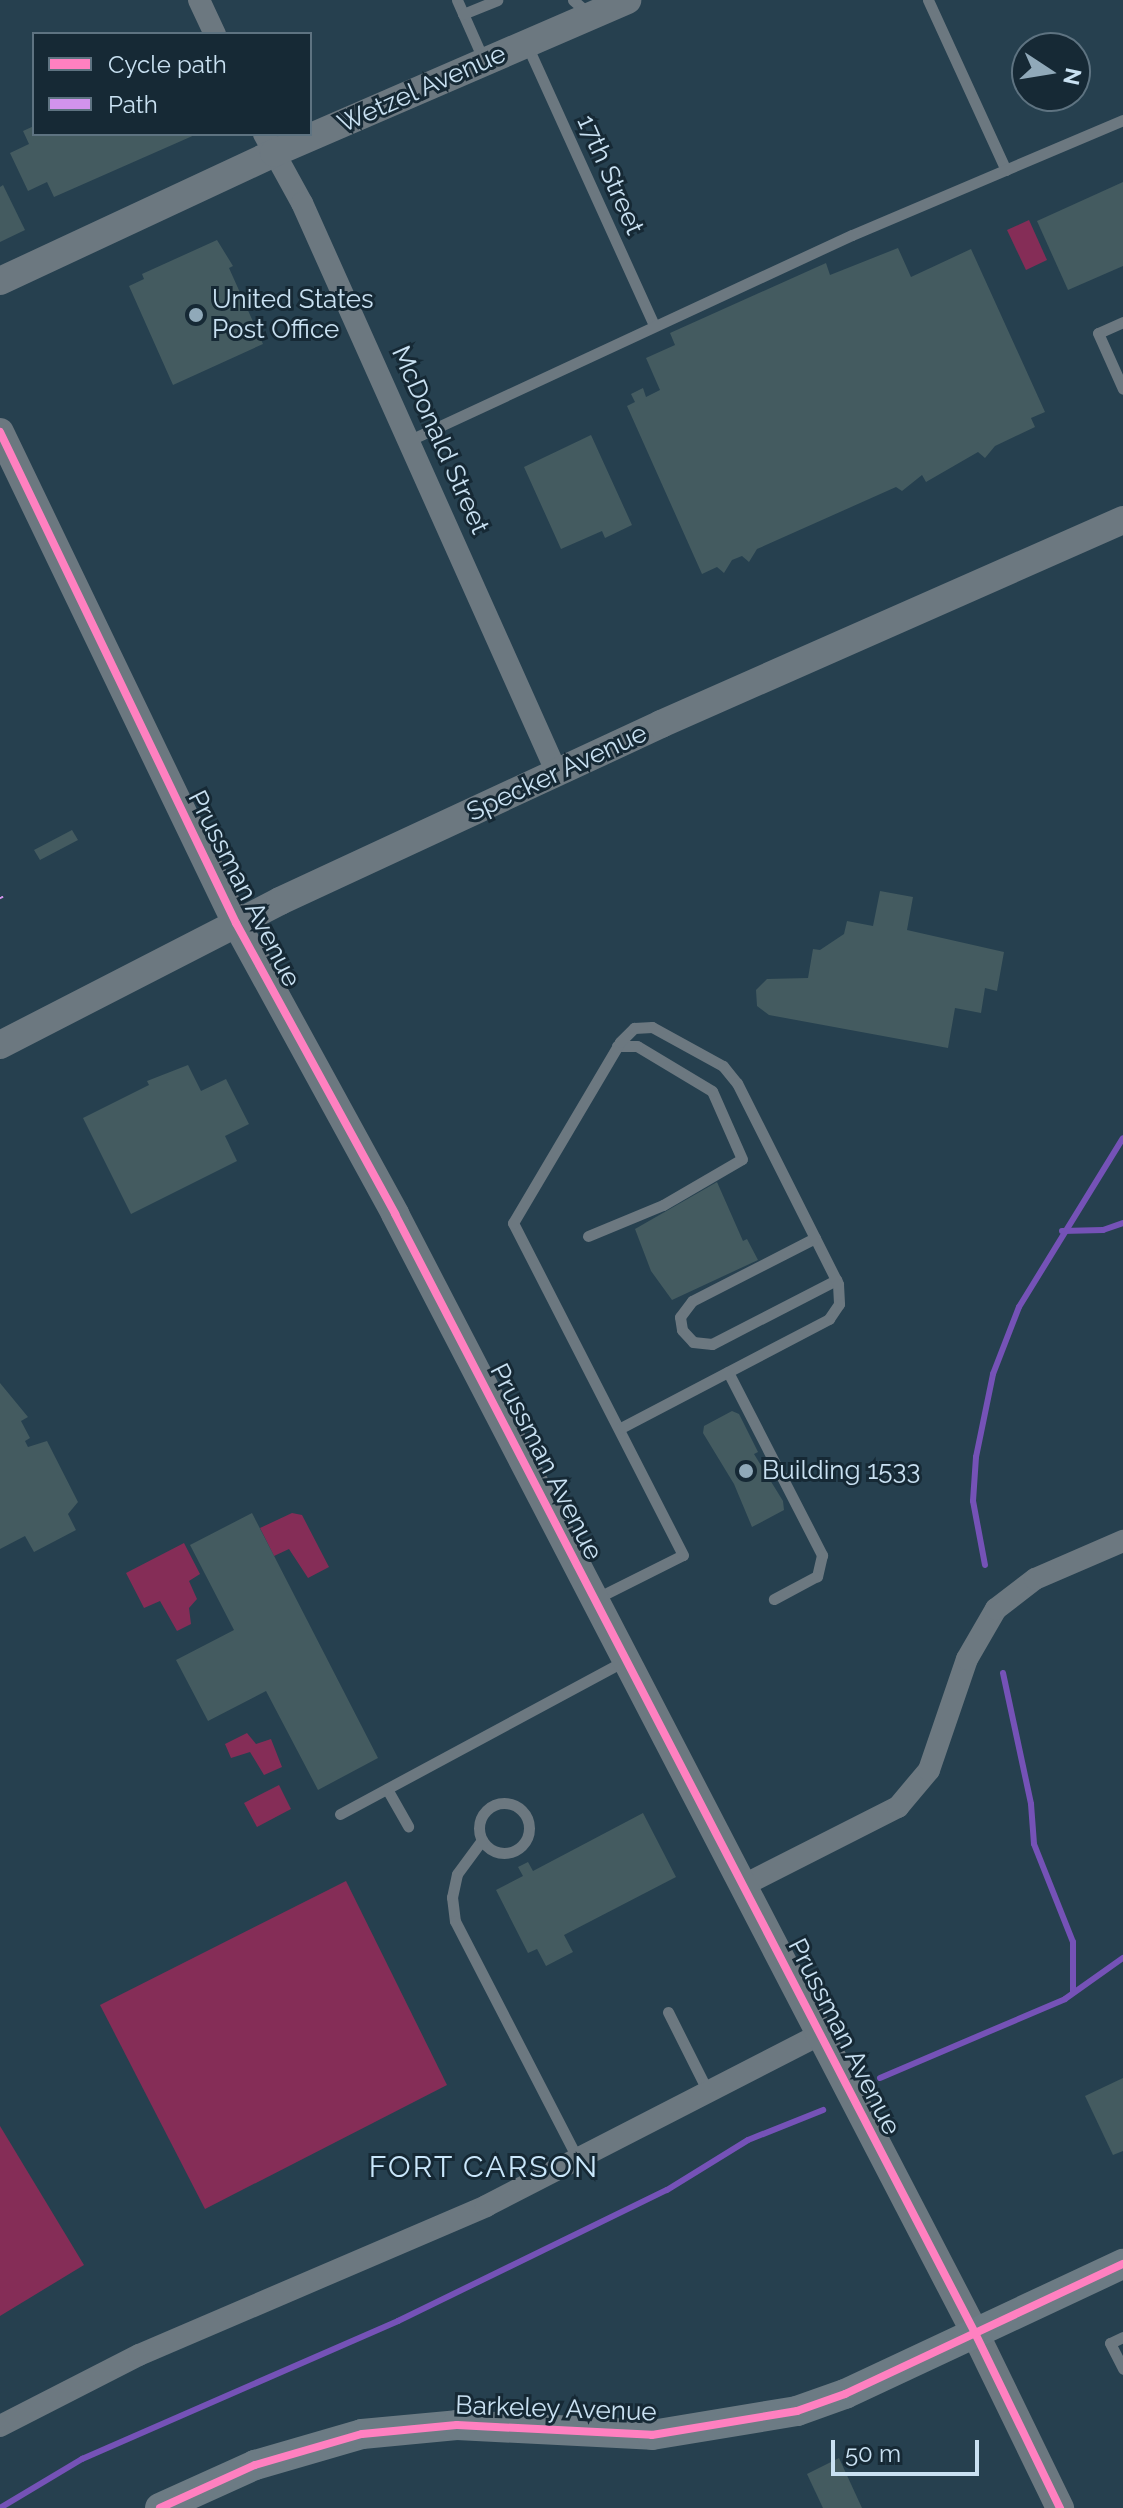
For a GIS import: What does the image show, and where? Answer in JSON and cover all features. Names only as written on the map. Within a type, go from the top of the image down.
[{"type":"main road","name":"Barkeley Avenue","points":[[163,2507],[255,2465],[362,2434],[457,2425],[652,2435],[797,2411],[1123,2264]]},
{"type":"street","points":[[199,0],[214,32]]},
{"type":"street","name":"Wetzel Avenue","points":[[312,127],[526,43],[582,8],[627,0]]},
{"type":"street","name":"Wetzel Avenue","points":[[0,281],[290,136]]},
{"type":"street","name":"McDonald Street","points":[[269,144],[289,175],[557,773]]},
{"type":"street","name":"Prussman Avenue","points":[[0,432],[236,923],[395,1214],[744,1885],[975,2333],[1060,2508]]},
{"type":"street","name":"Specker Avenue","points":[[0,1045],[236,923],[557,773],[1123,520]]},
{"type":"street","points":[[744,1885],[898,1807],[929,1770],[967,1659],[996,1609],[1035,1579],[1123,1541]]},
{"type":"street","points":[[0,2426],[139,2355],[409,2241],[578,2159],[820,2034]]},
{"type":"lane","points":[[457,0],[484,61]]},
{"type":"lane","points":[[463,14],[497,0]]},
{"type":"lane","points":[[928,0],[1006,170]]},
{"type":"lane","name":"17th Street","points":[[526,43],[654,325]]},
{"type":"lane","points":[[410,440],[654,325],[1123,120]]},
{"type":"lane","points":[[1123,322],[1098,333],[1123,389]]},
{"type":"lane","points":[[595,1599],[683,1555],[513,1223],[617,1046],[634,1028],[652,1027],[723,1066],[737,1083],[836,1280],[839,1304],[829,1319],[619,1429]]},
{"type":"lane","points":[[588,1236],[663,1205],[742,1159],[712,1091],[637,1046],[617,1046]]},
{"type":"lane","points":[[815,1238],[692,1301],[680,1317],[682,1330],[693,1342],[712,1344],[836,1280]]},
{"type":"lane","points":[[728,1372],[822,1555],[817,1576],[774,1599]]},
{"type":"lane","points":[[340,1814],[626,1660]]},
{"type":"lane","points":[[387,1789],[408,1826]]},
{"type":"lane","points":[[482,1840],[499,1853],[517,1850],[528,1836],[528,1818],[515,1805],[493,1805],[480,1823],[482,1840],[457,1874],[452,1897],[455,1921],[578,2159]]},
{"type":"lane","points":[[668,2012],[708,2092]]},
{"type":"lane","points":[[1123,2337],[1110,2343],[1123,2369]]},
{"type":"shaded area","points":[[1029,220],[1047,260],[1026,270],[1007,230]]},
{"type":"shaded area","points":[[292,1513],[302,1515],[329,1567],[308,1578],[289,1549],[274,1556],[260,1528]]},
{"type":"shaded area","points":[[184,1543],[200,1574],[189,1581],[197,1599],[189,1608],[191,1624],[177,1631],[160,1601],[144,1608],[126,1573]]},
{"type":"shaded area","points":[[247,1733],[256,1744],[271,1739],[282,1767],[264,1775],[250,1752],[231,1758],[225,1744]]},
{"type":"shaded area","points":[[279,1785],[291,1809],[257,1827],[244,1803]]},
{"type":"shaded area","points":[[346,1881],[447,2085],[205,2209],[100,2005]]},
{"type":"shaded area","points":[[0,2126],[84,2265],[0,2316]]},
{"type":"building","points":[[32,127],[32,136],[192,136],[54,197],[47,182],[28,191],[10,153],[29,144],[23,131]]},
{"type":"building","points":[[1123,182],[1123,266],[1068,290],[1037,221]]},
{"type":"building","points":[[3,185],[25,230],[0,242],[0,187]]},
{"type":"building","name":"United States Post Office","points":[[217,240],[233,266],[229,268],[263,344],[173,385],[129,286],[144,279],[142,274]]},
{"type":"building","points":[[898,248],[911,277],[971,249],[1045,412],[1031,418],[1035,427],[995,446],[985,458],[978,452],[926,482],[922,475],[902,491],[896,487],[757,549],[749,562],[742,556],[732,560],[724,573],[717,567],[702,574],[627,406],[635,402],[631,394],[643,388],[646,397],[660,390],[646,358],[675,345],[670,333],[826,263],[830,275]]},
{"type":"building","points":[[591,435],[632,525],[605,538],[602,531],[561,549],[524,467]]},
{"type":"building","points":[[72,830],[78,840],[40,860],[34,850]]},
{"type":"building","points":[[880,891],[913,897],[907,930],[1004,952],[997,991],[985,988],[981,1013],[955,1008],[948,1048],[769,1015],[757,1006],[756,990],[767,979],[808,978],[813,949],[820,950],[844,934],[847,921],[873,926]]},
{"type":"building","points":[[188,1065],[201,1091],[226,1079],[249,1124],[225,1136],[237,1161],[131,1214],[83,1118],[149,1085],[147,1081]]},
{"type":"building","points":[[717,1182],[743,1241],[747,1239],[758,1260],[672,1300],[651,1271],[635,1229]]},
{"type":"building","points":[[0,1383],[28,1417],[21,1421],[30,1438],[25,1441],[28,1447],[47,1441],[78,1502],[68,1514],[76,1530],[34,1552],[25,1536],[0,1549]]},
{"type":"building","name":"Building 1533","points":[[732,1411],[739,1414],[758,1452],[754,1454],[783,1501],[784,1510],[752,1527],[734,1484],[703,1433],[704,1426]]},
{"type":"building","points":[[252,1513],[378,1758],[318,1790],[266,1691],[208,1721],[176,1660],[234,1630],[190,1545]]},
{"type":"building","points":[[643,1813],[676,1877],[564,1935],[573,1952],[546,1966],[537,1949],[528,1953],[496,1890],[523,1876],[518,1867],[528,1862],[533,1871]]},
{"type":"building","points":[[1123,2078],[1123,2151],[1113,2155],[1085,2096]]},
{"type":"building","points":[[839,2458],[862,2508],[823,2508],[807,2474]]},
{"type":"waterway","points":[[985,1565],[973,1501],[976,1457],[993,1374],[1019,1307],[1123,1138]]},
{"type":"waterway","points":[[1062,1231],[1103,1230],[1123,1223]]},
{"type":"waterway","points":[[1003,1673],[1031,1804],[1034,1844],[1073,1942],[1073,1992]]},
{"type":"waterway","points":[[880,2078],[1065,1999],[1123,1958]]},
{"type":"waterway","points":[[0,2508],[82,2459],[398,2321],[667,2190],[748,2140],[823,2110]]},
{"type":"cycle path","points":[[0,432],[236,923],[395,1214],[975,2333],[1060,2508]]},
{"type":"cycle path","points":[[160,2508],[255,2465],[362,2434],[457,2425],[652,2435],[797,2411],[845,2394],[1123,2264]]},
{"type":"place","name":"United States Post Office","points":[[196,315]]},
{"type":"place","name":"Building 1533","points":[[746,1471]]},
{"type":"district","name":"FORT CARSON","points":[[484,2167]]}]
